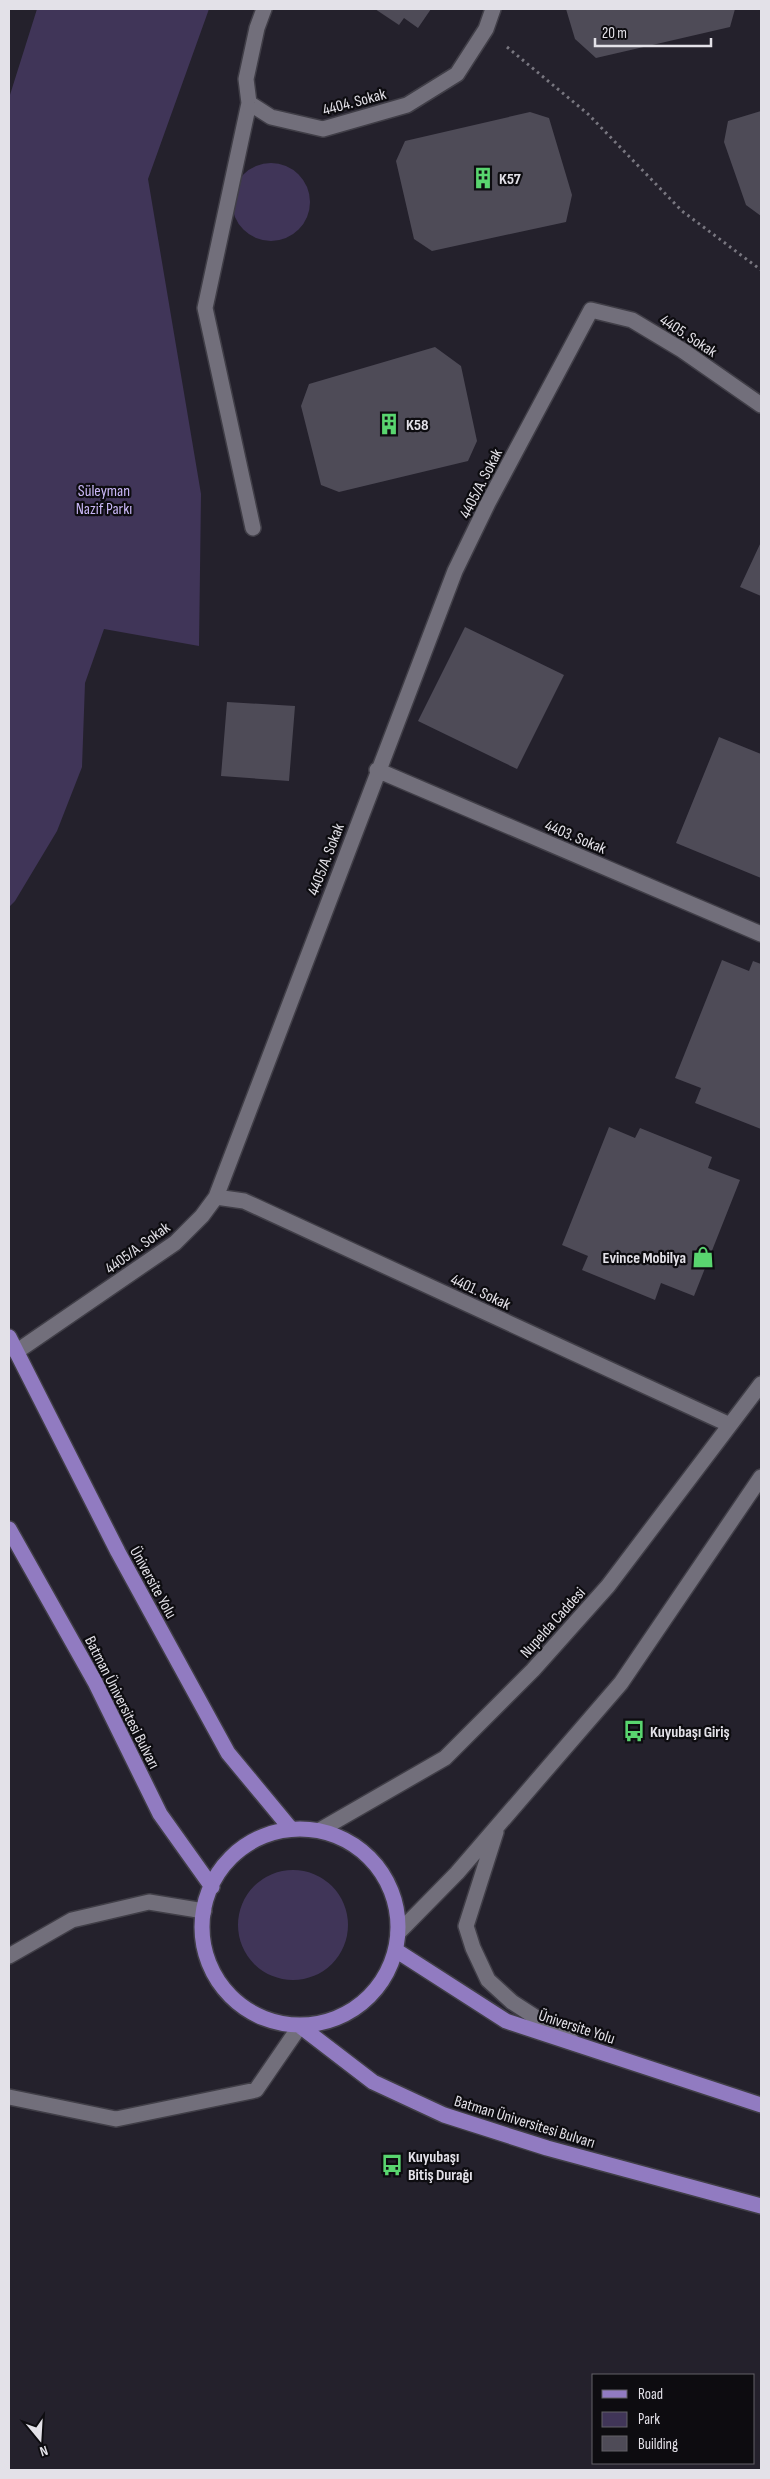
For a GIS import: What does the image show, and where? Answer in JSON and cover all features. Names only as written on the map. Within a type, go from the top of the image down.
[{"type":"main road","name":"Üniversite Yolu","points":[[9,1337],[118,1552],[228,1754],[292,1829]]},
{"type":"main road","name":"Batman Üniversitesi Bulvarı","points":[[9,1528],[95,1682],[160,1814],[212,1886]]},
{"type":"main road","points":[[292,1829],[320,1830],[350,1842],[375,1861],[392,1888],[400,1919],[397,1951],[384,1981],[361,2005],[332,2020],[300,2026],[274,2023],[250,2012],[229,1996],[213,1974],[204,1950],[202,1923],[206,1897],[219,1871],[239,1851],[264,1836],[292,1829]]},
{"type":"main road","name":"Üniversite Yolu","points":[[397,1951],[506,2021],[761,2105]]},
{"type":"main road","name":"Batman Üniversitesi Bulvarı","points":[[300,2026],[373,2082],[444,2115],[546,2148],[761,2206]]},
{"type":"street","points":[[253,528],[205,308],[249,103],[246,79],[257,28],[264,9]]},
{"type":"street","name":"4404. Sokak","points":[[249,103],[271,117],[323,130],[407,105],[457,74],[486,29],[493,9]]},
{"type":"street","name":"4405. Sokak","points":[[591,310],[632,320],[682,350],[761,405]]},
{"type":"street","name":"4405/A. Sokak","points":[[16,1352],[175,1243],[202,1216],[216,1197],[377,770],[455,571],[488,503],[591,310]]},
{"type":"street","name":"4403. Sokak","points":[[377,770],[761,934]]},
{"type":"street","name":"4401. Sokak","points":[[216,1197],[244,1201],[730,1425]]},
{"type":"street","name":"Nupelda Caddesi","points":[[320,1830],[445,1758],[533,1670],[608,1586],[761,1384]]},
{"type":"street","points":[[398,1932],[457,1873],[621,1683],[761,1477]]},
{"type":"street","points":[[498,1826],[466,1926],[473,1948],[488,1980],[512,2002],[578,2045]]},
{"type":"street","points":[[9,1956],[72,1920],[149,1902],[204,1911]]},
{"type":"street","points":[[9,2097],[116,2119],[256,2090],[300,2026]]},
{"type":"path","points":[[486,29],[588,114],[682,211],[761,270]]},
{"type":"green space","name":"Süleyman Nazif Parkı","points":[[37,9],[209,9],[148,179],[201,494],[199,646],[104,629],[85,683],[82,767],[57,831],[15,901],[9,907],[9,98]]},
{"type":"green space","points":[[271,163],[286,166],[298,175],[307,187],[310,202],[307,217],[298,229],[286,238],[271,241],[256,238],[244,229],[235,217],[232,202],[235,187],[244,175],[256,166]]},
{"type":"green space","points":[[293,1870],[314,1874],[332,1886],[344,1904],[348,1925],[344,1946],[332,1964],[314,1976],[293,1980],[272,1976],[254,1964],[242,1946],[238,1925],[242,1904],[254,1886],[272,1874]]},
{"type":"building","points":[[375,9],[431,9],[418,28],[404,18],[399,25]]},
{"type":"building","points":[[566,9],[735,9],[730,27],[596,58],[575,39]]},
{"type":"building","points":[[761,111],[761,216],[746,205],[724,142],[728,121]]},
{"type":"building","name":"K57","points":[[530,112],[549,118],[572,195],[566,222],[432,251],[414,239],[396,161],[405,141]]},
{"type":"building","name":"K58","points":[[435,347],[461,366],[477,441],[468,461],[339,492],[321,485],[301,406],[309,384]]},
{"type":"building","points":[[761,542],[761,596],[740,587]]},
{"type":"building","points":[[465,627],[564,675],[517,769],[418,721]]},
{"type":"building","points":[[227,702],[295,706],[289,781],[221,776]]},
{"type":"building","points":[[719,737],[761,754],[761,878],[676,843]]},
{"type":"building","points":[[722,960],[749,971],[753,961],[761,964],[761,1129],[695,1103],[701,1088],[675,1078]]},
{"type":"building","points":[[609,1127],[635,1138],[640,1128],[712,1157],[708,1168],[740,1180],[694,1296],[661,1283],[655,1300],[582,1270],[588,1256],[562,1245]]},
{"type":"place","name":"K57","points":[[483,178]]},
{"type":"place","name":"K58","points":[[389,424]]},
{"type":"place","name":"Evince Mobilya","points":[[703,1257]]},
{"type":"place","name":"Kuyubaşı Giriş","points":[[634,1731]]},
{"type":"place","name":"Kuyubaşı Bitiş Durağı","points":[[392,2165]]}]
